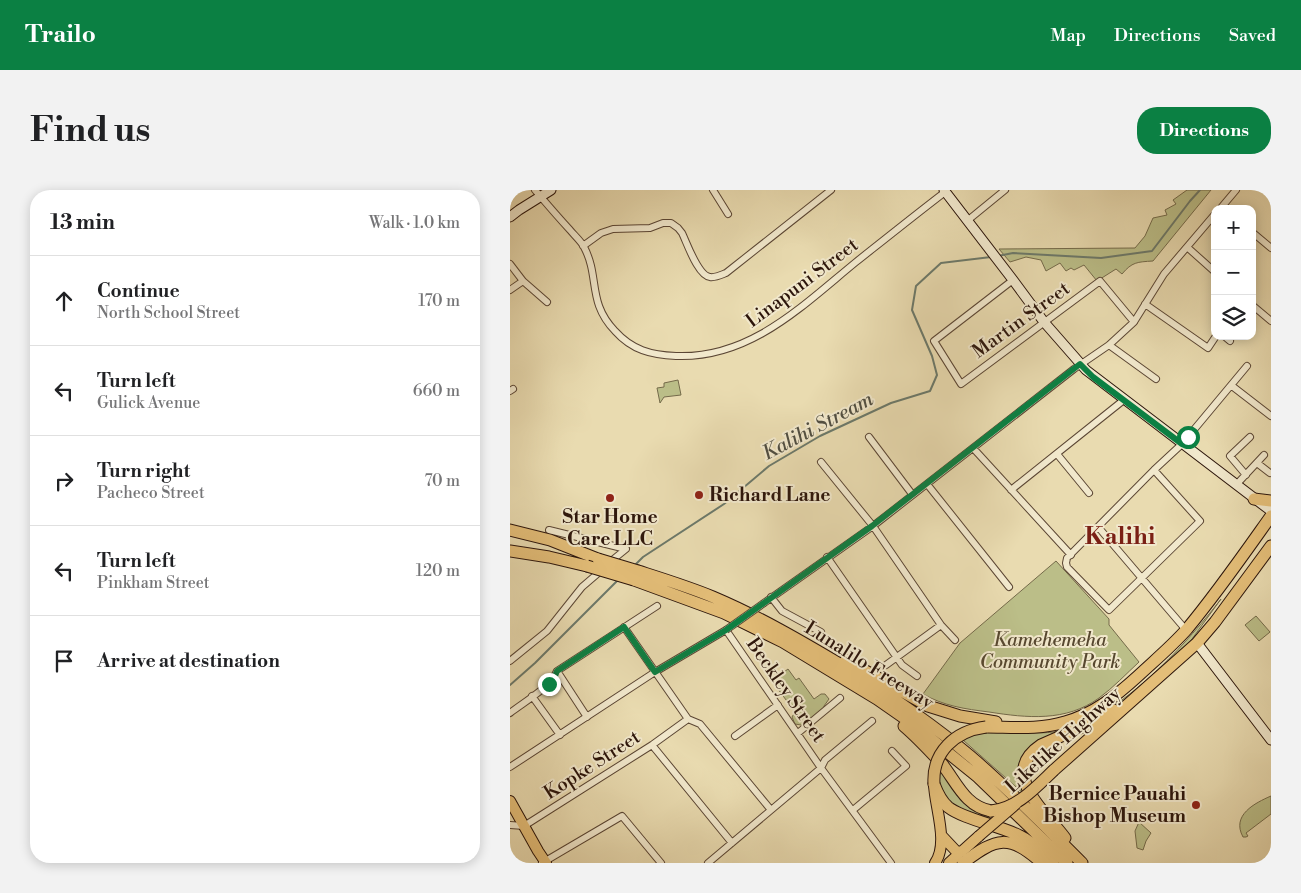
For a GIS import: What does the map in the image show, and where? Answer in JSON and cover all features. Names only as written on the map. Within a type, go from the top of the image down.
[{"type":"highway","points":[[1254,499],[1271,501]]},
{"type":"highway","name":"Likelike Highway","points":[[934,784],[936,764],[941,753],[948,743],[969,731],[986,727],[1038,727],[1067,722],[1091,712],[1104,704],[1146,669],[1186,630],[1271,516]]},
{"type":"highway","points":[[510,530],[550,540],[598,559]]},
{"type":"highway","points":[[510,538],[554,546],[598,559]]},
{"type":"highway","name":"Likelike Highway","points":[[1018,802],[1197,643],[1270,548]]},
{"type":"highway","points":[[510,550],[636,575]]},
{"type":"highway","name":"Lunalilo Freeway","points":[[598,559],[724,613],[784,642],[853,683],[910,722],[978,777],[1067,863]]},
{"type":"highway","name":"Lunalilo Freeway","points":[[636,575],[712,597],[771,625],[881,689],[969,754],[1083,863]]},
{"type":"highway","points":[[771,625],[862,668],[928,706],[946,712],[1011,724],[1041,725],[1067,722]]},
{"type":"highway","points":[[1083,863],[1056,826],[1040,810],[1028,789],[1024,774],[1027,760],[1035,749],[1041,745],[1108,714],[1171,667]]},
{"type":"highway","points":[[853,683],[876,706],[920,740],[944,766],[970,802],[983,809],[991,810],[998,810],[1018,802]]},
{"type":"highway","points":[[934,784],[939,796],[948,807],[1018,835],[1032,844],[1053,863]]},
{"type":"highway","points":[[962,857],[984,847],[1007,842],[1020,846],[1042,863]]},
{"type":"main road","points":[[510,217],[537,193],[551,190]]},
{"type":"main road","points":[[944,191],[1044,322],[1093,377],[1125,399],[1271,511]]},
{"type":"main road","points":[[1197,643],[1271,740]]},
{"type":"main road","name":"Likelike Highway","points":[[934,784],[934,798],[941,834],[941,850],[935,863]]},
{"type":"main road","points":[[510,801],[544,862]]},
{"type":"main road","name":"Likelike Highway","points":[[949,863],[962,857],[979,836],[1018,802]]},
{"type":"main road","points":[[941,834],[962,857]]},
{"type":"street","points":[[713,190],[728,214]]},
{"type":"street","points":[[584,246],[601,233],[613,229],[650,228],[663,223],[671,223],[682,233],[702,273],[710,277],[718,276],[726,273],[830,190]]},
{"type":"street","points":[[967,221],[1005,190]]},
{"type":"street","points":[[1224,205],[1236,190]]},
{"type":"street","name":"Linapuni Street","points":[[537,193],[584,246],[589,259],[600,312],[613,330],[636,349],[653,354],[698,356],[740,345],[764,334],[812,298],[944,191]]},
{"type":"street","points":[[510,768],[655,672],[726,630],[872,526],[1080,364],[1109,345],[1134,322],[1164,274],[1211,219]]},
{"type":"street","points":[[1256,235],[1271,248]]},
{"type":"street","points":[[1187,248],[1211,269]]},
{"type":"street","points":[[510,264],[523,281],[547,302]]},
{"type":"street","name":"Martin Street","points":[[1013,280],[934,341],[961,384],[1100,281],[1134,322]]},
{"type":"street","points":[[510,290],[523,281]]},
{"type":"street","points":[[1145,304],[1208,348],[1213,340]]},
{"type":"street","points":[[1256,308],[1271,321]]},
{"type":"street","points":[[1109,345],[1156,379]]},
{"type":"street","points":[[1154,470],[1200,521],[1143,579],[1109,610],[1067,567],[1066,560],[1154,470],[1182,444],[1247,366]]},
{"type":"street","points":[[1232,386],[1271,416]]},
{"type":"street","points":[[1011,490],[1125,399]]},
{"type":"street","points":[[869,437],[912,494]]},
{"type":"street","points":[[1246,475],[1230,456],[1250,437]]},
{"type":"street","points":[[973,448],[1071,555]]},
{"type":"street","points":[[1057,454],[1089,493]]},
{"type":"street","points":[[1236,486],[1264,455]]},
{"type":"street","points":[[821,462],[872,526],[955,640]]},
{"type":"street","points":[[1257,463],[1270,473]]},
{"type":"street","points":[[927,484],[1009,587]]},
{"type":"street","points":[[1099,528],[1186,630]]},
{"type":"street","points":[[510,661],[547,631],[582,587],[626,549],[549,530]]},
{"type":"street","points":[[827,557],[897,656],[902,666],[917,676]]},
{"type":"street","points":[[771,598],[782,611],[821,632]]},
{"type":"street","points":[[510,713],[549,684],[557,671],[657,606]]},
{"type":"street","points":[[886,666],[942,624]]},
{"type":"street","points":[[624,627],[688,719],[700,724],[771,810]]},
{"type":"street","name":"Beckley Street","points":[[726,630],[821,768],[892,863]]},
{"type":"street","points":[[557,671],[587,717]]},
{"type":"street","points":[[532,696],[560,735]]},
{"type":"street","points":[[798,733],[840,698]]},
{"type":"street","points":[[736,736],[778,705]]},
{"type":"street","name":"Kopke Street","points":[[524,826],[652,745],[688,719]]},
{"type":"street","name":"Beckley Street","points":[[821,768],[825,760],[872,721]]},
{"type":"street","points":[[652,745],[732,843]]},
{"type":"street","points":[[853,810],[906,766],[892,751]]},
{"type":"street","points":[[708,863],[821,768]]},
{"type":"street","points":[[544,862],[622,816],[661,863]]},
{"type":"street","points":[[510,825],[524,826]]},
{"type":"green space","points":[[1187,190],[1211,190],[1153,261],[1135,263],[1122,274],[1116,269],[1097,281],[1084,265],[1074,270],[1071,268],[1066,271],[1060,263],[1046,271],[1041,260],[1026,257],[1010,262],[999,249],[1135,248],[1145,236],[1153,218],[1167,215],[1165,210],[1176,204],[1173,200]]},
{"type":"green space","points":[[678,380],[681,395],[664,397],[660,403],[657,388],[664,387],[664,383]]},
{"type":"green space","name":"Kamehemeha Community Park","points":[[1056,561],[1109,619],[1109,625],[1139,662],[1099,698],[1086,706],[1060,715],[1032,717],[972,710],[947,704],[923,694],[960,643]]},
{"type":"green space","points":[[1221,599],[1179,657],[1109,714],[1030,756],[1024,794],[963,740],[973,735],[996,731],[1053,732],[1077,726],[1100,714],[1124,699],[1168,660]]},
{"type":"green space","points":[[1256,616],[1270,632],[1259,641],[1245,625]]},
{"type":"green space","points":[[788,669],[796,680],[799,678],[814,699],[821,694],[825,694],[829,699],[823,710],[801,725],[795,724],[792,717],[795,712],[772,681]]},
{"type":"green space","points":[[941,768],[963,799],[996,815],[996,821],[974,815],[954,806],[941,791],[939,781]]},
{"type":"green space","points":[[1271,796],[1271,814],[1246,833],[1248,836],[1243,837],[1240,829],[1242,816],[1252,806]]},
{"type":"green space","points":[[1139,822],[1151,833],[1143,850],[1137,848],[1135,831]]},
{"type":"waterway","name":"Kalihi Stream","points":[[998,256],[1013,253],[1101,258],[1152,251],[1200,190]]},
{"type":"waterway","name":"Kalihi Stream","points":[[634,566],[643,557],[724,504],[769,466],[820,436],[891,403],[930,391],[937,375],[932,356],[912,310],[916,286],[941,263],[991,257]]},
{"type":"waterway","name":"Kalihi Stream","points":[[510,685],[535,663],[619,579]]},
{"type":"place","name":"Richard Lane","points":[[699,495]]},
{"type":"place","name":"Star Home Care LLC","points":[[610,498]]},
{"type":"place","name":"Bernice Pauahi Bishop Museum","points":[[1196,805]]},
{"type":"district","name":"Kalihi","points":[[1120,537]]},
{"type":"route","points":[[549,684],[557,671],[624,627],[655,672],[726,630],[872,526],[1080,364],[1093,377],[1125,399],[1182,444],[1188,437]]}]
